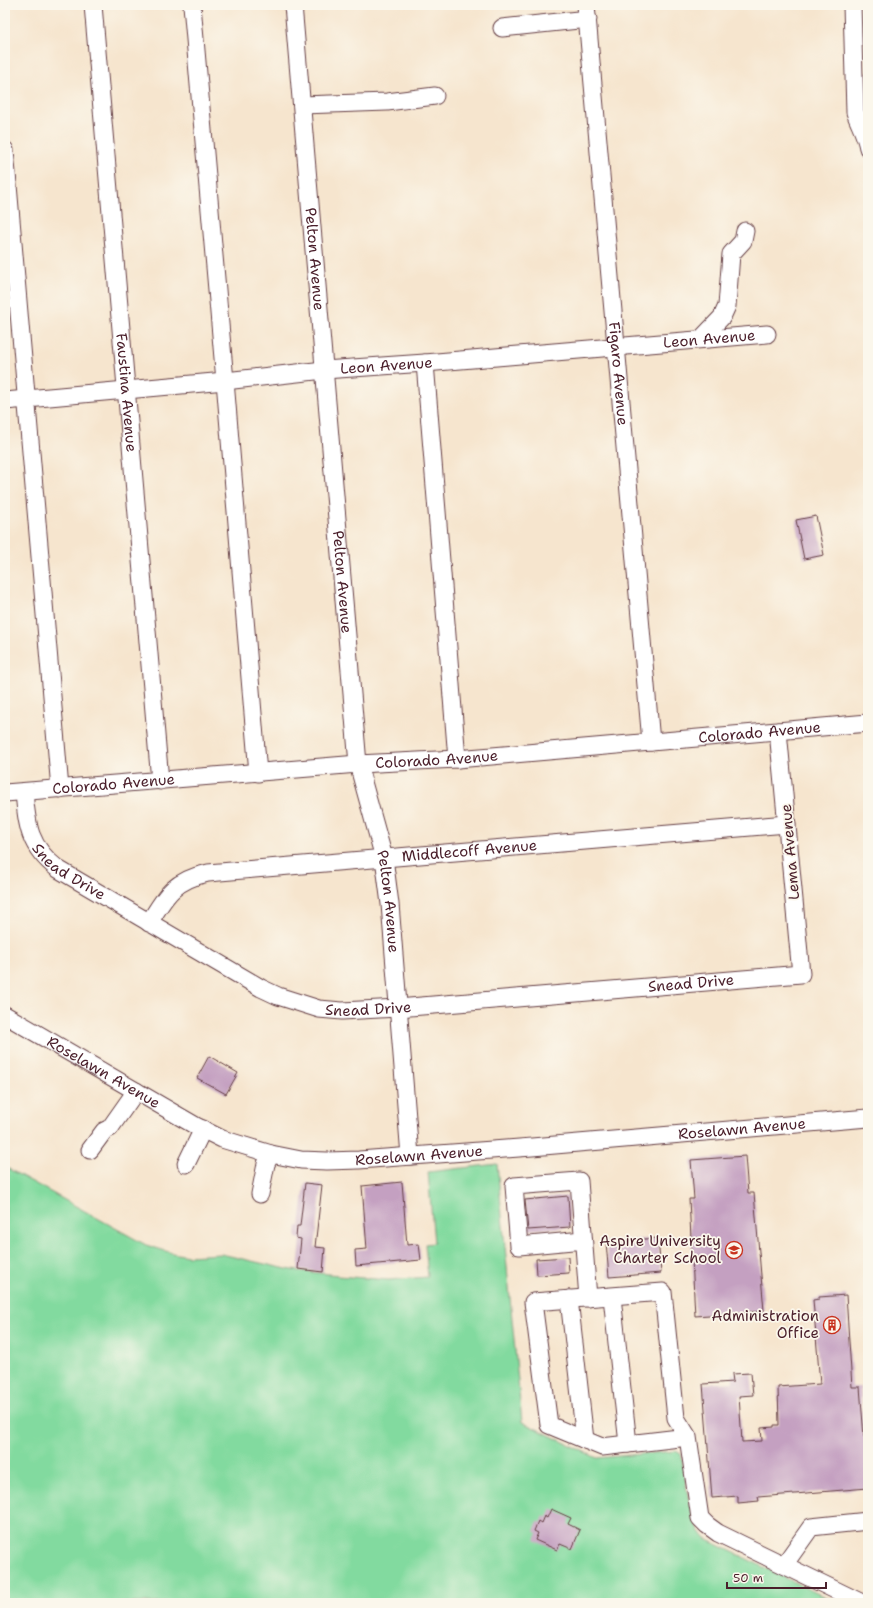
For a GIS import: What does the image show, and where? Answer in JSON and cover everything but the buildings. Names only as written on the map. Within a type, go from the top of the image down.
[{"type":"street","name":"Faustina Avenue","points":[[93,5],[160,781]]},
{"type":"street","points":[[192,5],[226,381],[258,773]]},
{"type":"street","name":"Pelton Avenue","points":[[293,5],[358,764],[384,858],[390,904],[410,1156]]},
{"type":"street","points":[[852,5],[854,112],[868,148]]},
{"type":"street","points":[[502,28],[587,12]]},
{"type":"street","name":"Figaro Avenue","points":[[587,12],[651,742]]},
{"type":"street","points":[[302,105],[387,102],[436,96]]},
{"type":"street","points":[[5,150],[60,789]]},
{"type":"street","points":[[701,339],[722,317],[727,306],[731,254],[743,241],[745,231]]},
{"type":"street","name":"Leon Avenue","points":[[5,401],[226,381],[324,370],[425,363],[767,334]]},
{"type":"street","points":[[425,363],[457,759]]},
{"type":"street","name":"Colorado Avenue","points":[[5,793],[358,764],[457,759],[868,724]]},
{"type":"street","name":"Lema Avenue","points":[[778,731],[801,974]]},
{"type":"street","name":"Snead Drive","points":[[24,792],[26,811],[33,839],[38,851],[46,860],[58,869],[261,988],[297,1003],[319,1009],[342,1011],[398,1008],[801,974]]},
{"type":"street","name":"Middlecoff Avenue","points":[[149,922],[163,898],[174,888],[184,881],[208,872],[787,824]]},
{"type":"street","name":"Roselawn Avenue","points":[[5,1015],[222,1139],[271,1154],[301,1160],[359,1160],[656,1137],[868,1118]]},
{"type":"street","points":[[90,1150],[104,1131],[110,1128],[136,1091]]},
{"type":"street","points":[[186,1164],[203,1129]]},
{"type":"street","points":[[260,1194],[266,1164],[271,1154]]},
{"type":"street","points":[[583,1240],[519,1246],[514,1186],[579,1181],[588,1298]]},
{"type":"street","points":[[688,1437],[602,1447],[549,1425],[533,1302],[663,1292],[676,1418],[688,1437],[699,1514],[703,1521],[718,1533],[862,1603]]},
{"type":"street","points":[[612,1297],[628,1444]]},
{"type":"street","points":[[569,1299],[584,1440]]},
{"type":"street","points":[[784,1565],[811,1527],[868,1521]]},
{"type":"green space","points":[[497,1164],[522,1422],[597,1458],[676,1451],[681,1454],[691,1511],[695,1522],[706,1539],[837,1603],[5,1603],[5,1167],[146,1245],[172,1253],[188,1256],[221,1254],[291,1270],[389,1280],[428,1277],[425,1244],[434,1243],[428,1172]]},
{"type":"place","name":"Aspire University Charter School","points":[[734,1250]]},
{"type":"place","name":"Administration Office","points":[[832,1325]]}]
